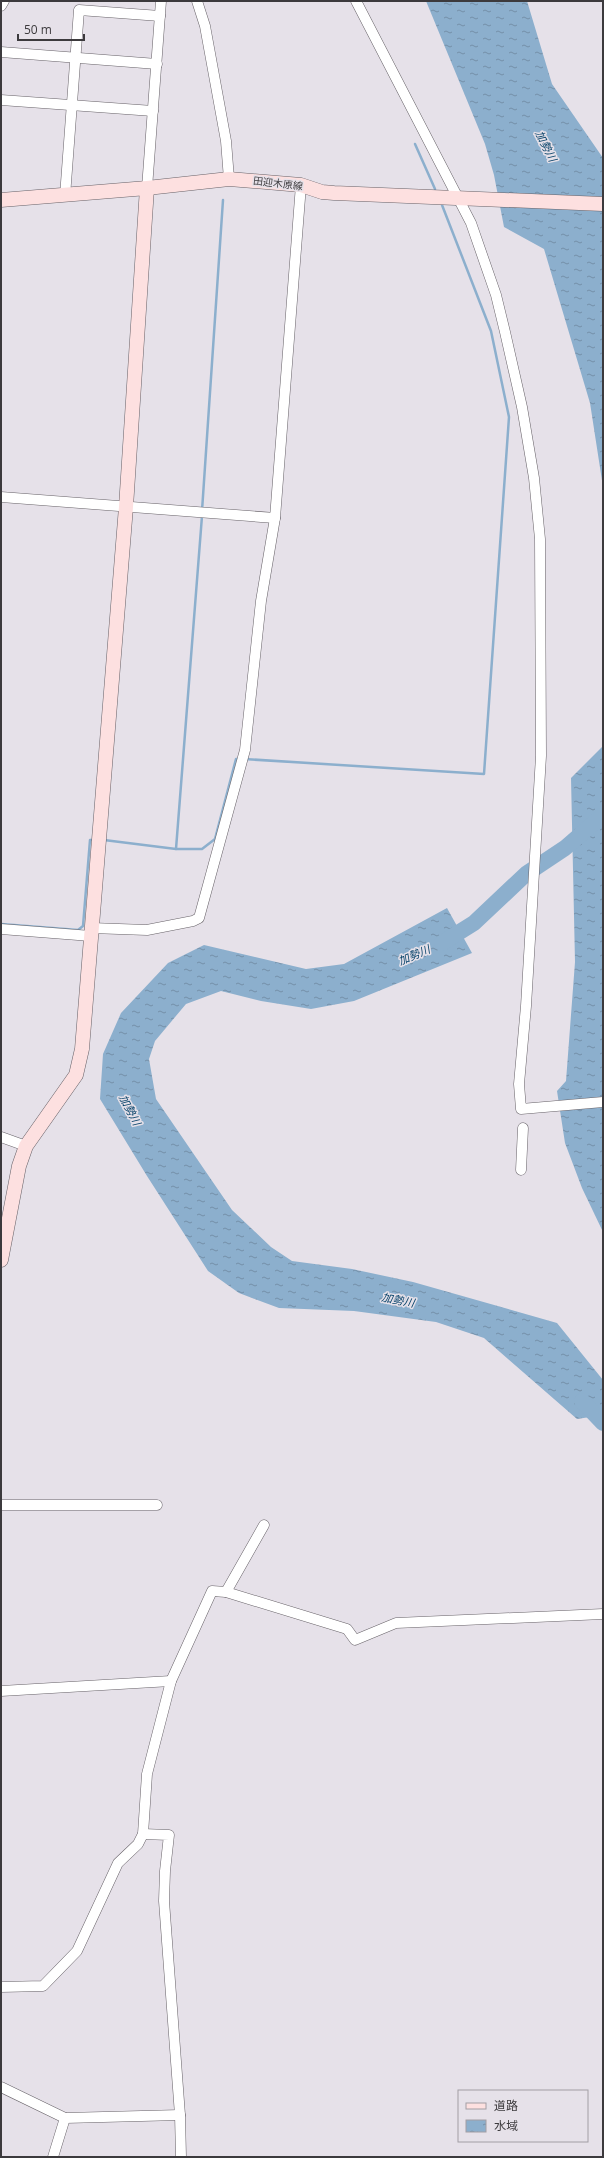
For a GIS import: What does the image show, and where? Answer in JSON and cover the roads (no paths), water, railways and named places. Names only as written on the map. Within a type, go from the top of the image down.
[{"type":"street","points":[[1,6],[4,1]]},
{"type":"street","points":[[1,1260],[19,1166],[26,1146],[76,1075],[82,1049],[126,507],[161,1]]},
{"type":"street","points":[[197,1],[205,26],[226,141],[229,179]]},
{"type":"street","points":[[356,1],[472,223],[496,295],[532,464],[540,539],[541,756],[520,1084],[522,1109],[603,1102]]},
{"type":"street","points":[[65,196],[79,10],[160,16]]},
{"type":"street","points":[[1,52],[157,64]]},
{"type":"street","points":[[1,100],[153,111]]},
{"type":"street","name":"田迎木原線","points":[[1,200],[65,196],[229,179],[301,185],[322,192],[334,193],[603,204]]},
{"type":"street","points":[[1,929],[91,932],[147,930],[193,921],[199,918],[245,750],[261,601],[275,518],[301,185]]},
{"type":"street","points":[[1,497],[275,518]]},
{"type":"street","points":[[522,1170],[523,1128]]},
{"type":"street","points":[[1,1137],[26,1146]]},
{"type":"street","points":[[1,1505],[157,1504]]},
{"type":"street","points":[[226,1592],[264,1525]]},
{"type":"street","points":[[1,1987],[44,1986],[77,1951],[118,1863],[138,1844],[143,1834],[147,1774],[171,1681],[212,1591],[226,1592],[347,1629],[355,1640],[396,1623],[603,1614]]},
{"type":"street","points":[[1,1691],[171,1681]]},
{"type":"street","points":[[143,1834],[169,1835],[165,1871],[164,1901],[180,2115],[181,2157]]},
{"type":"street","points":[[1,2087],[65,2118],[180,2115]]},
{"type":"street","points":[[53,2157],[65,2118]]},
{"type":"water","points":[[426,1],[527,1],[552,84],[603,158],[603,487],[590,403],[544,249],[504,227],[494,175],[485,144]]},
{"type":"water","points":[[603,746],[603,1232],[582,1188],[565,1143],[557,1091],[566,1081],[575,962],[571,778]]},
{"type":"water","points":[[447,908],[472,953],[354,1001],[311,1009],[261,1001],[221,991],[186,1004],[155,1041],[149,1059],[156,1099],[232,1210],[271,1247],[292,1261],[352,1269],[413,1282],[557,1323],[603,1380],[603,1415],[577,1419],[484,1338],[436,1322],[354,1311],[279,1308],[239,1293],[208,1271],[100,1099],[103,1054],[121,1013],[168,963],[204,945],[306,969],[344,964]]},
{"type":"waterway","points":[[415,144],[435,189]]},
{"type":"waterway","points":[[202,511],[223,200]]},
{"type":"waterway","points":[[244,759],[484,774],[509,417],[491,331],[442,205]]},
{"type":"waterway","points":[[176,849],[202,516]]},
{"type":"waterway","points":[[104,840],[176,849],[202,849],[215,839],[236,759],[239,759]]},
{"type":"waterway","name":"加勢川","points":[[442,943],[474,923],[526,874],[565,848],[603,815]]},
{"type":"waterway","points":[[1,924],[78,930],[83,926],[90,840],[95,840]]},
{"type":"waterway","name":"加勢川","points":[[582,1401],[603,1423]]}]
